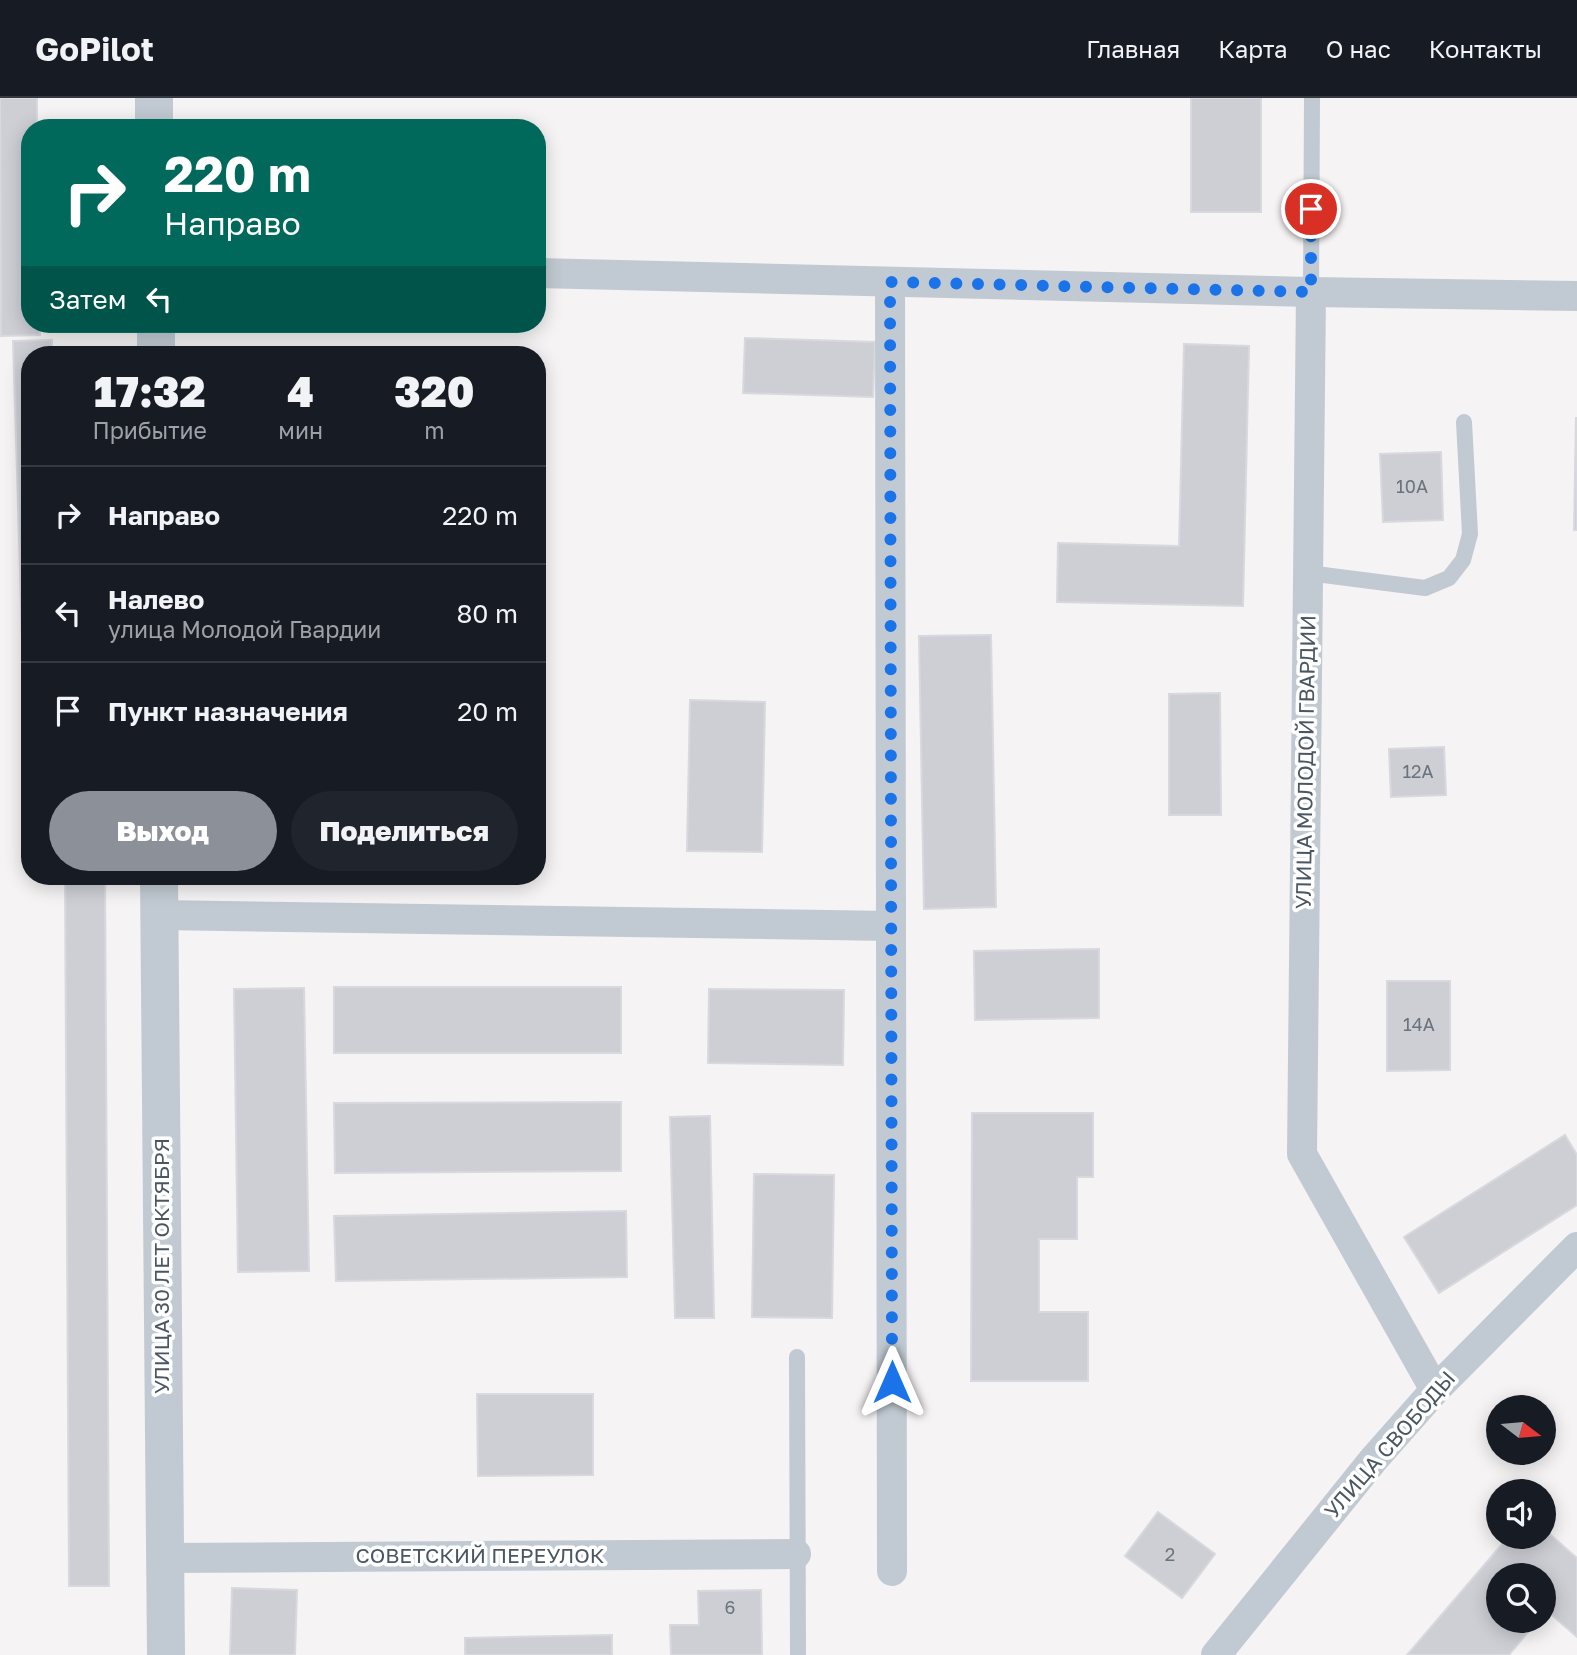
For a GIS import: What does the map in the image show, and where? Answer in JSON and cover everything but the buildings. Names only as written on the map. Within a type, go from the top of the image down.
[{"type":"street","points":[[154,98],[154,119]]},
{"type":"street","points":[[546,273],[1577,296]]},
{"type":"street","points":[[890,282],[892,1570]]},
{"type":"street","name":"УЛИЦА МОЛОДОЙ ГВАРДИИ","points":[[1311,292],[1302,1154],[1435,1390]]},
{"type":"street","name":"УЛИЦА 30 ЛЕТ ОКТЯБРЯ","points":[[159,885],[166,1655]]},
{"type":"street","points":[[159,915],[891,926]]},
{"type":"street","name":"УЛИЦА СВОБОДЫ","points":[[1216,1655],[1374,1459],[1435,1390],[1577,1247]]},
{"type":"street","name":"СОВЕТСКИЙ ПЕРЕУЛОК","points":[[164,1558],[796,1554]]},
{"type":"lane","name":"УЛИЦА МОЛОДОЙ ГВАРДИИ","points":[[1311,292],[1312,98]]},
{"type":"lane","points":[[1308,573],[1425,588],[1449,578],[1463,560],[1470,534],[1464,422]]},
{"type":"lane","points":[[797,1356],[797,1655]]},
{"type":"route","points":[[892,1382],[890,282],[1311,292],[1311,209]]}]
